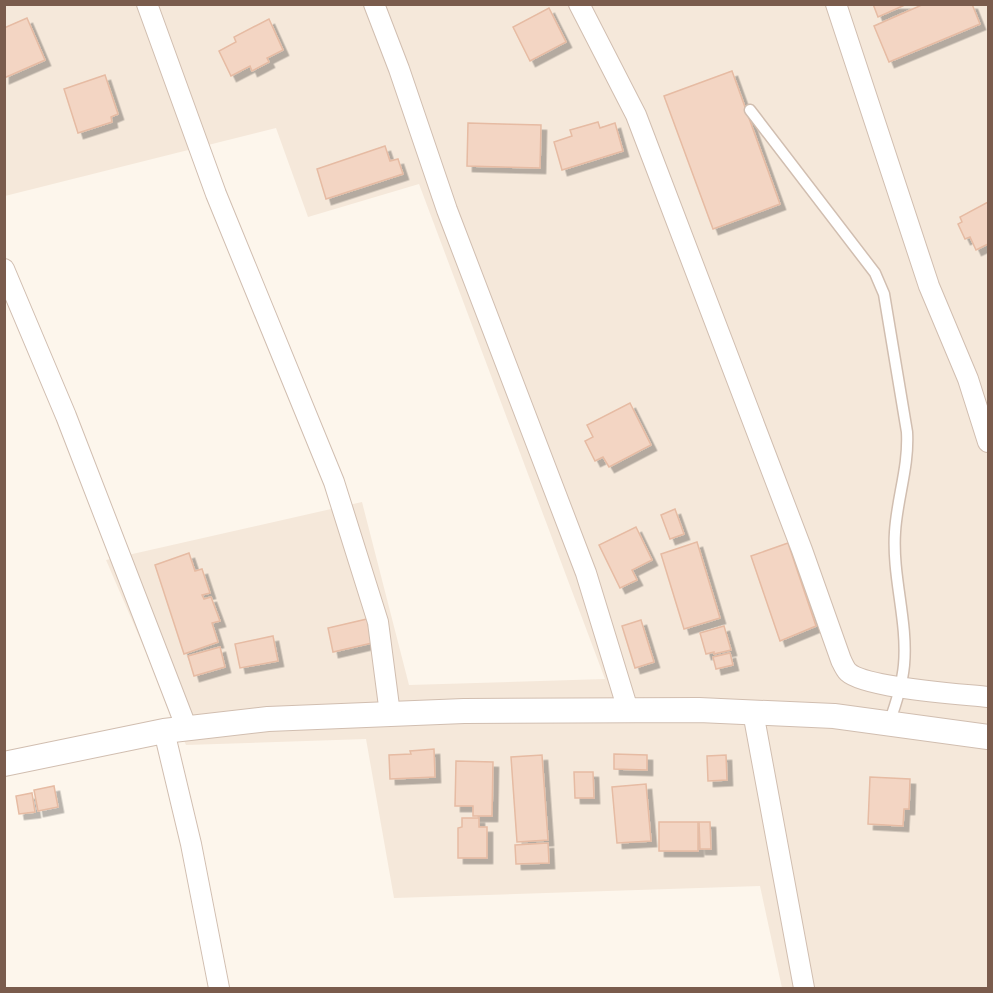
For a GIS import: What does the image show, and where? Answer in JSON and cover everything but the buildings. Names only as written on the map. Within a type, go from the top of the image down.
[{"type":"street","points":[[147,4],[216,194],[334,482],[378,622],[390,714]]},
{"type":"street","points":[[374,4],[399,69],[447,210],[586,573],[628,710]]},
{"type":"street","points":[[579,4],[636,115],[847,671],[858,678],[901,687],[988,697]]},
{"type":"street","points":[[836,4],[928,286],[968,379],[988,442]]},
{"type":"street","points":[[4,269],[66,416],[176,730],[191,844],[219,988]]},
{"type":"street","points":[[4,764],[176,730],[268,719],[464,711],[699,710],[834,716],[988,737]]},
{"type":"street","points":[[753,712],[804,988]]},
{"type":"lane","points":[[750,110],[875,273],[884,294],[907,432],[908,453],[894,534],[904,636],[904,664],[901,687],[889,723]]},
{"type":"shaded area","points":[[5,5],[988,5],[988,988],[782,988],[760,886],[394,898],[366,739],[186,745],[106,560],[362,502],[409,685],[605,679],[419,184],[308,217],[276,128],[5,196]]}]
